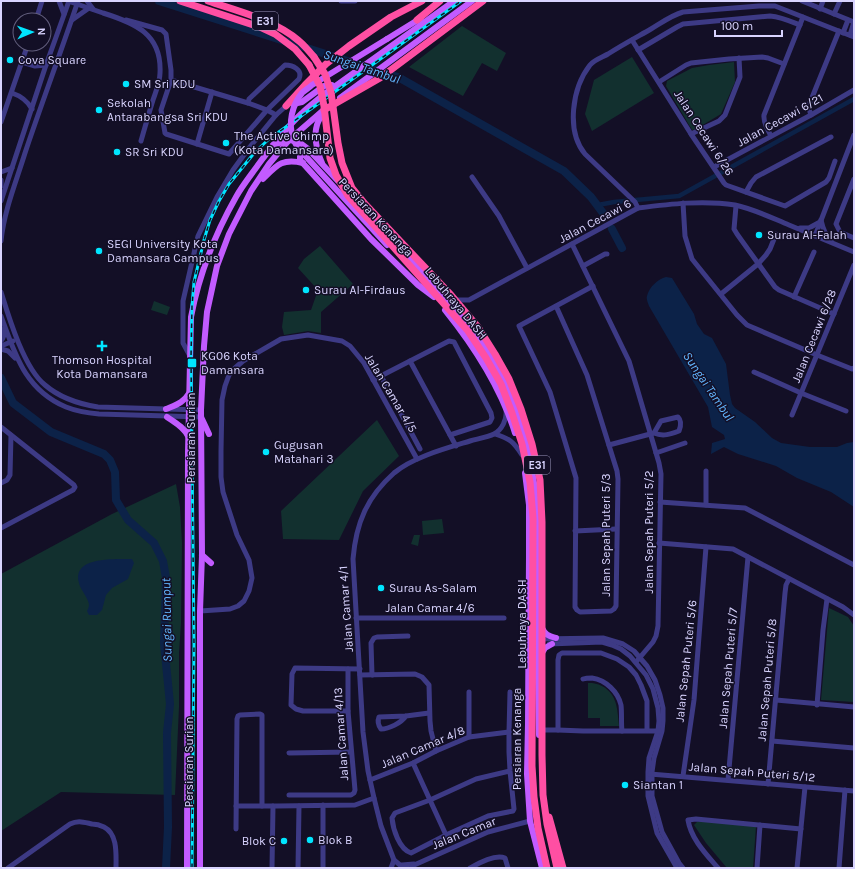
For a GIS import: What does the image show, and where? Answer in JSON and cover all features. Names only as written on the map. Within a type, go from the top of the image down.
[{"type":"highway","name":"Lebuhraya DASH","points":[[180,1],[260,27],[275,34],[295,49],[309,65],[320,86],[324,106],[330,158],[336,175],[348,196],[468,331],[501,384],[522,444],[530,482],[533,518],[532,766],[538,828],[547,868]]},
{"type":"highway","name":"Lebuhraya DASH","points":[[208,1],[264,20],[282,28],[299,41],[314,57],[325,74],[331,92],[342,163],[352,188],[474,322],[509,379],[521,409],[532,444],[540,480],[542,522],[543,795],[547,824],[557,868]]},
{"type":"highway","points":[[286,106],[326,64],[392,17],[422,1]]},
{"type":"highway","points":[[417,20],[440,1]]},
{"type":"highway","points":[[324,110],[380,78],[483,1]]},
{"type":"highway","points":[[549,817],[563,868]]},
{"type":"main road","name":"Persiaran Kenanga","points":[[448,1],[303,93],[292,111],[292,132],[299,150],[398,256],[456,323],[477,354],[496,388],[514,430],[522,454],[529,505],[528,724],[526,774],[530,821],[542,868]]},
{"type":"main road","name":"Persiaran Surian","points":[[186,868],[189,409],[191,317],[194,300],[207,258],[220,228],[236,197],[272,145],[303,112],[338,84],[454,1]]},
{"type":"main road","name":"Persiaran Surian","points":[[200,866],[200,610],[202,555],[201,410],[207,312],[218,266],[229,234],[251,191],[269,164],[289,140],[330,104],[472,1]]},
{"type":"main road","points":[[286,106],[302,102],[324,86],[338,84]]},
{"type":"main road","points":[[323,166],[316,148],[315,134],[317,124],[324,110]]},
{"type":"main road","points":[[272,145],[289,140],[300,143],[308,149]]},
{"type":"main road","name":"Persiaran Kenanga","points":[[308,149],[433,283],[469,325],[485,346],[503,379],[521,424],[530,458],[538,515],[538,730],[542,778],[557,868]]},
{"type":"main road","points":[[308,149],[303,150],[300,155],[300,160],[371,239],[418,285],[434,297]]},
{"type":"main road","points":[[251,191],[276,166],[294,161],[303,163]]},
{"type":"main road","points":[[166,409],[179,404],[190,392]]},
{"type":"main road","points":[[167,417],[182,427],[187,432],[189,437]]},
{"type":"main road","points":[[202,417],[209,434]]},
{"type":"main road","points":[[202,555],[211,563]]},
{"type":"main road","points":[[528,724],[531,705],[532,649],[537,642],[532,632],[529,556]]},
{"type":"main road","points":[[538,593],[541,628],[548,636],[556,638]]},
{"type":"main road","points":[[538,678],[543,650],[552,644]]},
{"type":"street","points":[[39,12],[42,1]]},
{"type":"street","points":[[59,1],[64,15]]},
{"type":"street","points":[[1,201],[69,1],[78,2],[91,9],[162,30],[166,34],[171,80],[161,110],[165,133],[229,154],[267,110],[300,77],[299,72],[297,69],[285,65],[249,99],[248,103]]},
{"type":"street","points":[[87,1],[91,9]]},
{"type":"street","points":[[341,1],[355,1]]},
{"type":"street","points":[[638,50],[683,24],[770,16],[801,21],[852,36],[854,22],[802,1]]},
{"type":"street","points":[[820,9],[823,1]]},
{"type":"street","points":[[834,14],[840,1]]},
{"type":"street","points":[[1,241],[7,210],[40,109],[78,2]]},
{"type":"street","points":[[638,208],[634,200],[585,154],[577,141],[574,130],[575,98],[578,86],[591,64],[678,13],[776,4],[801,21]]},
{"type":"street","points":[[72,21],[91,9]]},
{"type":"street","points":[[126,20],[142,30],[151,38],[158,52],[159,59],[160,74],[158,84],[141,141]]},
{"type":"street","points":[[811,115],[809,105],[841,32],[848,20]]},
{"type":"street","points":[[771,136],[763,120],[801,21]]},
{"type":"street","name":"Jalan Cecawi 6/26","points":[[632,40],[691,134],[726,185],[784,206],[827,181],[835,161]]},
{"type":"street","points":[[1,122],[25,52]]},
{"type":"street","points":[[659,82],[691,63],[762,57],[784,64]]},
{"type":"street","points":[[691,134],[719,121],[725,115],[740,77],[739,58]]},
{"type":"street","points":[[22,62],[35,66],[46,65]]},
{"type":"street","points":[[171,80],[248,103],[276,115]]},
{"type":"street","name":"Jalan Cecawi 6/21","points":[[714,167],[854,90]]},
{"type":"street","points":[[197,144],[212,92]]},
{"type":"street","points":[[12,93],[28,101],[32,109]]},
{"type":"street","points":[[190,356],[183,343],[183,300],[198,236],[216,197],[230,175],[249,148],[276,115],[286,106]]},
{"type":"street","points":[[815,236],[854,135]]},
{"type":"street","points":[[746,192],[756,177],[831,137]]},
{"type":"street","points":[[1,172],[12,168]]},
{"type":"street","points":[[472,177],[499,216],[527,268]]},
{"type":"street","points":[[854,179],[836,224],[840,232],[854,238]]},
{"type":"street","points":[[1,180],[1,186]]},
{"type":"street","points":[[683,203],[684,236],[692,259],[737,315],[747,325],[817,355],[852,369],[854,368]]},
{"type":"street","name":"Jalan Cecawi 6","points":[[469,300],[638,208],[683,203],[715,203],[736,206],[759,212],[854,252]]},
{"type":"street","points":[[736,206],[734,229],[774,287],[834,314]]},
{"type":"street","points":[[795,228],[809,228],[821,220]]},
{"type":"street","points":[[821,220],[822,228],[826,235],[836,244]]},
{"type":"street","points":[[721,294],[758,264],[770,249],[776,234]]},
{"type":"street","name":"Jalan Sepah Puteri 5/2","points":[[572,244],[629,361],[653,434],[661,474],[658,626],[653,642],[638,659]]},
{"type":"street","points":[[794,297],[814,252]]},
{"type":"street","points":[[583,266],[607,254]]},
{"type":"street","name":"Jalan Cecawi 6/28","points":[[792,415],[854,265]]},
{"type":"street","points":[[556,306],[593,286]]},
{"type":"street","points":[[1,292],[28,364],[44,384],[54,392],[89,406],[201,410]]},
{"type":"street","points":[[445,297],[456,300],[469,300]]},
{"type":"street","points":[[469,300],[465,311],[469,325]]},
{"type":"street","name":"Jalan Sepah Puteri 5/3","points":[[556,306],[587,375],[617,471],[616,606],[611,611],[580,612],[576,610],[575,607],[576,478],[550,392],[519,326],[556,306]]},
{"type":"street","points":[[1,341],[5,333],[2,317]]},
{"type":"street","points":[[2,317],[20,364]]},
{"type":"street","name":"Jalan Camar 4/5","points":[[200,610],[230,609],[238,606],[244,601],[249,591],[252,578],[250,560],[237,535],[225,497],[221,477],[222,400],[229,375],[243,361],[281,339],[308,335],[327,337],[345,342],[364,363],[417,459]]},
{"type":"street","points":[[1,346],[18,340]]},
{"type":"street","points":[[373,380],[448,341],[454,342],[491,413],[492,418],[490,422],[450,435]]},
{"type":"street","points":[[1,349],[8,350],[13,354],[38,391],[67,408],[87,413],[99,414],[202,417]]},
{"type":"street","points":[[410,361],[456,446]]},
{"type":"street","points":[[754,372],[846,410]]},
{"type":"street","points":[[381,376],[420,449]]},
{"type":"street","points":[[505,408],[505,422],[495,434],[511,440],[522,454]]},
{"type":"street","points":[[609,445],[653,434],[665,435],[679,431],[681,427],[680,419],[678,417],[674,417],[661,421],[653,434]]},
{"type":"street","points":[[1,427],[75,487],[73,490],[1,528]]},
{"type":"street","name":"Jalan Camar 4/1","points":[[394,860],[381,826],[374,798],[363,732],[353,559],[355,536],[361,518],[368,504],[395,472],[417,459],[495,434]]},
{"type":"street","points":[[1,483],[7,480],[10,475],[11,435]]},
{"type":"street","points":[[656,453],[685,443]]},
{"type":"street","points":[[706,471],[706,505]]},
{"type":"street","points":[[660,502],[745,508],[854,564]]},
{"type":"street","points":[[575,531],[616,530]]},
{"type":"street","points":[[659,543],[733,549],[843,607],[854,615]]},
{"type":"street","name":"Jalan Sepah Puteri 5/6","points":[[683,776],[694,700],[706,547]]},
{"type":"street","name":"Jalan Sepah Puteri 5/7","points":[[728,780],[748,557]]},
{"type":"street","name":"Jalan Sepah Puteri 5/8","points":[[768,784],[785,593],[786,585],[789,579]]},
{"type":"street","points":[[817,704],[827,599]]},
{"type":"street","name":"Jalan Camar 4/6","points":[[356,618],[504,618]]},
{"type":"street","points":[[372,675],[372,640],[377,637],[408,636]]},
{"type":"street","points":[[537,642],[556,638],[603,638],[623,644],[634,651],[653,689],[658,708],[660,731],[649,758],[652,796],[662,832],[679,863],[684,868]]},
{"type":"street","points":[[537,642],[552,644],[602,642],[621,649],[630,656],[638,659]]},
{"type":"street","points":[[558,730],[559,655],[562,653],[601,653],[617,659],[636,675],[647,701],[647,730]]},
{"type":"street","points":[[348,711],[303,711],[294,708],[291,701],[292,674],[295,668],[360,669]]},
{"type":"street","name":"Jalan Camar 4/13","points":[[289,795],[350,795],[355,790],[348,711],[348,669]]},
{"type":"street","points":[[360,675],[415,674],[422,677],[429,685],[429,713],[431,731],[436,751]]},
{"type":"street","points":[[583,678],[599,680],[613,689],[621,706],[622,731]]},
{"type":"street","points":[[469,692],[469,737]]},
{"type":"street","points":[[510,692],[510,772],[513,811],[488,816],[446,834],[411,853],[401,845],[392,822],[392,818],[395,813],[430,800],[476,778],[510,772]]},
{"type":"street","points":[[776,700],[854,708]]},
{"type":"street","points":[[406,716],[402,721],[385,729],[381,729],[379,726],[378,721],[380,717],[429,713]]},
{"type":"street","points":[[236,829],[238,716],[240,715],[260,714],[263,718],[262,806]]},
{"type":"street","points":[[538,730],[660,731]]},
{"type":"street","name":"Jalan Camar 4/8","points":[[370,780],[469,737],[509,732]]},
{"type":"street","points":[[772,741],[854,748]]},
{"type":"street","points":[[289,753],[351,752]]},
{"type":"street","points":[[413,762],[446,834]]},
{"type":"street","points":[[650,774],[648,796],[657,833],[677,868]]},
{"type":"street","name":"Jalan Sepah Puteri 5/12","points":[[650,774],[854,791]]},
{"type":"street","points":[[797,868],[805,787]]},
{"type":"street","points":[[839,868],[845,790]]},
{"type":"street","points":[[236,806],[355,805],[374,798]]},
{"type":"street","points":[[322,868],[323,805]]},
{"type":"street","points":[[272,868],[273,806]]},
{"type":"street","points":[[298,868],[299,806]]},
{"type":"street","points":[[718,868],[698,845],[689,827],[688,820],[696,819],[801,829]]},
{"type":"street","points":[[8,868],[70,824],[79,821],[105,827],[110,833],[114,840],[116,868]]},
{"type":"street","name":"Jalan Camar","points":[[407,868],[488,832],[530,821]]},
{"type":"street","points":[[757,868],[760,825]]},
{"type":"street","points":[[470,868],[498,856],[505,858],[508,868]]},
{"type":"street","points":[[391,868],[394,860],[402,865],[414,864]]},
{"type":"green space","points":[[462,26],[506,53],[497,71],[482,63],[463,96],[409,67]]},
{"type":"green space","points":[[632,57],[654,93],[592,131],[585,114],[594,80]]},
{"type":"green space","points":[[734,62],[735,82],[721,114],[692,130],[666,86],[667,81],[692,68]]},
{"type":"green space","points":[[320,246],[353,284],[321,312],[321,333],[308,331],[284,335],[282,327],[284,312],[311,310],[318,290],[298,268],[304,259]]},
{"type":"green space","points":[[154,301],[170,307],[167,315],[151,310]]},
{"type":"green space","points":[[377,420],[399,456],[363,491],[339,540],[283,539],[281,511]]},
{"type":"green space","points":[[176,484],[180,507],[182,543],[179,707],[175,795],[61,792],[1,831],[1,574],[112,514]]},
{"type":"green space","points":[[442,519],[444,533],[423,535],[422,521]]},
{"type":"green space","points":[[414,535],[420,535],[418,546],[411,544]]},
{"type":"green space","points":[[829,608],[848,617],[854,626],[854,702],[821,700]]},
{"type":"green space","points":[[588,683],[597,684],[606,688],[612,695],[617,707],[619,726],[600,726],[600,718],[588,718]]},
{"type":"green space","points":[[698,821],[756,826],[753,868],[727,868],[706,843],[694,825]]},
{"type":"water","points":[[666,277],[672,278],[694,314],[697,324],[704,334],[712,338],[726,364],[730,395],[732,404],[735,408],[755,422],[772,438],[781,443],[810,447],[837,447],[854,442],[854,507],[831,492],[797,478],[776,466],[738,454],[724,447],[711,454],[712,443],[725,439],[724,435],[712,427],[708,407],[647,301],[648,293],[652,287]]},
{"type":"water","points":[[106,559],[132,559],[134,563],[128,579],[112,588],[106,595],[102,610],[97,615],[89,615],[87,611],[89,603],[79,583],[78,574],[82,568],[96,561]]},
{"type":"waterway","name":"Sungai Tambul","points":[[159,1],[398,77],[564,171],[591,197],[603,213]]},
{"type":"waterway","points":[[598,205],[614,202],[679,196],[854,99]]},
{"type":"waterway","name":"Sungai Tambul","points":[[612,229],[622,248]]},
{"type":"waterway","name":"Sungai Rumput","points":[[1,378],[13,403],[51,432],[104,454],[110,460],[115,472],[116,500],[128,520],[154,543],[163,561],[166,578],[164,643],[170,704],[167,733],[168,827],[166,868]]},
{"type":"railway","points":[[192,868],[194,644],[191,358],[192,306],[194,282],[210,220],[229,184],[255,152],[269,139],[461,1]]},
{"type":"place","name":"Cova Square","points":[[10,60]]},
{"type":"place","name":"SM Sri KDU","points":[[126,84]]},
{"type":"place","name":"Sekolah Antarabangsa Sri KDU","points":[[99,110]]},
{"type":"place","name":"The Active Chimp (Kota Damansara)","points":[[226,143]]},
{"type":"place","name":"SR Sri KDU","points":[[117,152]]},
{"type":"place","name":"Surau Al-Falah","points":[[759,235]]},
{"type":"place","name":"SEGI University Kota Damansara Campus","points":[[99,251]]},
{"type":"place","name":"Surau Al-Firdaus","points":[[306,290]]},
{"type":"place","name":"Thomson Hospital Kota Damansara","points":[[102,346]]},
{"type":"place","name":"KG06 Kota Damansara","points":[[192,363]]},
{"type":"place","name":"Gugusan Matahari 3","points":[[266,452]]},
{"type":"place","name":"Surau As-Salam","points":[[381,588]]},
{"type":"place","name":"Siantan 1","points":[[625,785]]},
{"type":"place","name":"Blok B","points":[[310,840]]},
{"type":"place","name":"Blok C","points":[[284,841]]}]
